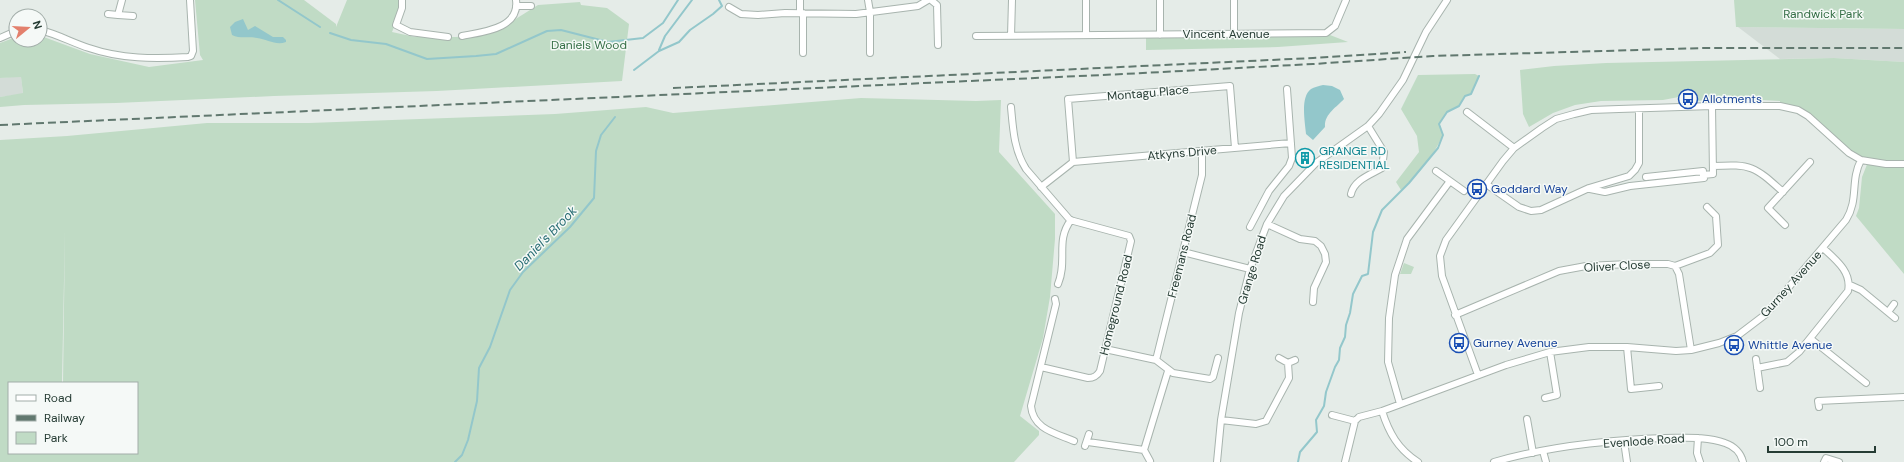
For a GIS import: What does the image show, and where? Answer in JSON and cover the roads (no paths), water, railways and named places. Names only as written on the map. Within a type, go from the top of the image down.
[{"type":"street","points":[[118,15],[122,0]]},
{"type":"street","points":[[48,33],[90,49],[118,56],[149,59],[188,57],[192,56],[190,0]]},
{"type":"street","points":[[402,0],[402,8],[396,25],[410,32],[448,37]]},
{"type":"street","points":[[800,0],[804,53]]},
{"type":"street","points":[[868,0],[870,12],[870,53]]},
{"type":"street","points":[[729,7],[741,14],[758,15],[802,13],[856,14],[918,6],[928,0]]},
{"type":"street","points":[[931,0],[937,5],[938,45]]},
{"type":"street","points":[[1011,36],[1012,0]]},
{"type":"street","points":[[1086,0],[1086,35]]},
{"type":"street","points":[[1160,0],[1160,35]]},
{"type":"street","points":[[1234,0],[1234,35]]},
{"type":"street","name":"Vincent Avenue","points":[[976,36],[1234,35],[1326,33],[1335,26],[1346,0]]},
{"type":"street","name":"Grange Road","points":[[1217,462],[1221,420],[1239,313],[1250,269],[1267,224],[1284,196],[1316,163],[1368,126],[1388,102],[1403,80],[1426,32],[1447,0]]},
{"type":"street","points":[[462,36],[502,26],[514,16],[516,3],[531,6]]},
{"type":"street","points":[[108,14],[132,16]]},
{"type":"street","name":"Montagu Place","points":[[1074,162],[1068,99],[1230,86],[1235,148]]},
{"type":"street","points":[[1250,227],[1269,191],[1289,166],[1292,158],[1287,89]]},
{"type":"street","points":[[1646,177],[1703,171],[1703,174],[1713,174],[1712,106]]},
{"type":"street","points":[[1478,375],[1442,276],[1440,256],[1446,240],[1514,148],[1556,119],[1591,110],[1712,106],[1780,106],[1798,110],[1825,130],[1849,153],[1861,160],[1886,164],[1904,164]]},
{"type":"street","points":[[1011,107],[1016,152],[1026,169],[1071,220],[1062,234],[1064,276],[1058,284]]},
{"type":"street","points":[[1486,184],[1518,207],[1531,211],[1548,208],[1589,188],[1629,176],[1635,170],[1640,154],[1639,109]]},
{"type":"street","points":[[1467,112],[1514,148]]},
{"type":"street","points":[[1351,194],[1350,186],[1382,168],[1384,152],[1368,126]]},
{"type":"street","name":"Atkyns Drive","points":[[1074,162],[1290,143]]},
{"type":"street","name":"Freemans Road","points":[[1156,360],[1202,175],[1202,151]]},
{"type":"street","name":"Gurney Avenue","points":[[1355,421],[1359,417],[1382,411],[1525,358],[1550,352],[1582,348],[1627,346],[1655,350],[1691,350],[1719,343],[1737,336],[1766,314],[1823,248],[1852,211],[1854,203],[1856,169],[1861,160]]},
{"type":"street","points":[[1041,187],[1074,162]]},
{"type":"street","points":[[1785,225],[1768,208],[1810,162]]},
{"type":"street","points":[[1713,166],[1743,165],[1751,167],[1783,192]]},
{"type":"street","points":[[1436,171],[1464,191]]},
{"type":"street","points":[[1589,188],[1605,192],[1630,186],[1704,178],[1703,174]]},
{"type":"street","points":[[1400,404],[1388,362],[1389,318],[1395,275],[1407,239],[1450,181]]},
{"type":"street","points":[[1691,350],[1679,274],[1675,266],[1710,253],[1718,245],[1716,216],[1708,207]]},
{"type":"street","name":"Homeground Road","points":[[1041,367],[1092,378],[1095,377],[1100,371],[1131,238],[1071,220]]},
{"type":"street","points":[[1267,224],[1300,239],[1315,242],[1322,246],[1326,262],[1314,288],[1313,302]]},
{"type":"street","points":[[1757,368],[1787,362],[1800,352],[1848,291],[1850,285],[1849,278],[1845,271],[1823,248]]},
{"type":"street","points":[[1183,252],[1250,269]]},
{"type":"street","name":"Oliver Close","points":[[1455,315],[1559,271],[1586,266],[1630,264],[1668,264],[1675,266]]},
{"type":"street","points":[[1850,285],[1861,290],[1895,318]]},
{"type":"street","points":[[1055,299],[1056,304],[1031,406],[1032,414],[1036,423],[1074,440]]},
{"type":"street","points":[[1888,312],[1894,304]]},
{"type":"street","points":[[1811,339],[1866,383]]},
{"type":"street","points":[[1627,346],[1631,389],[1659,386]]},
{"type":"street","points":[[1105,349],[1156,360],[1168,371],[1212,378],[1218,358]]},
{"type":"street","points":[[1545,398],[1557,395],[1550,352]]},
{"type":"street","points":[[1279,358],[1288,363]]},
{"type":"street","points":[[1756,359],[1760,388]]},
{"type":"street","points":[[1288,363],[1295,360]]},
{"type":"street","points":[[1221,420],[1256,424],[1266,421],[1289,378],[1288,363]]},
{"type":"street","points":[[1150,462],[1144,450],[1168,371]]},
{"type":"street","points":[[1818,407],[1818,401],[1904,397]]},
{"type":"street","points":[[1382,411],[1388,430],[1398,445],[1418,462]]},
{"type":"street","points":[[1332,415],[1355,421],[1350,447],[1345,462]]},
{"type":"street","points":[[1529,420],[1534,453]]},
{"type":"street","points":[[1090,434],[1087,444],[1144,450]]},
{"type":"street","points":[[1698,438],[1697,453],[1700,462]]},
{"type":"street","name":"Evenlode Road","points":[[1494,462],[1543,451],[1624,441],[1698,438],[1724,442],[1734,447],[1744,462]]},
{"type":"street","points":[[1624,441],[1627,462]]},
{"type":"street","points":[[1543,451],[1546,462]]},
{"type":"street","points":[[1824,462],[1826,458],[1839,462]]},
{"type":"water","points":[[243,19],[248,30],[255,26],[273,37],[283,37],[286,42],[275,43],[254,37],[238,37],[232,35],[230,27],[235,22]]},
{"type":"water","points":[[1323,85],[1332,86],[1340,90],[1344,99],[1332,111],[1325,122],[1325,127],[1313,140],[1306,134],[1304,117],[1305,98],[1311,89]]},
{"type":"waterway","points":[[278,0],[320,27]]},
{"type":"waterway","points":[[330,33],[351,40],[386,44],[427,59],[476,56],[496,54],[547,31],[561,30],[608,42],[643,38],[663,23],[678,0]]},
{"type":"waterway","points":[[659,50],[665,36],[692,0]]},
{"type":"waterway","name":"Daniel's Brook","points":[[634,70],[659,51],[679,42],[690,30],[722,6],[719,0]]},
{"type":"waterway","points":[[1298,462],[1300,452],[1317,432],[1316,420],[1324,406],[1326,392],[1339,360],[1340,348],[1345,337],[1346,325],[1350,313],[1353,294],[1362,276],[1368,274],[1373,232],[1382,210],[1409,183],[1438,148],[1443,135],[1439,124],[1447,112],[1459,106],[1465,96],[1471,94],[1479,76]]},
{"type":"waterway","name":"Daniel's Brook","points":[[455,462],[462,455],[468,440],[477,401],[479,368],[490,347],[510,290],[523,272],[570,227],[594,198],[596,151],[601,135],[615,117]]},
{"type":"railway","points":[[0,125],[1124,74],[1433,56],[1704,48],[1904,48]]},
{"type":"railway","points":[[673,88],[1313,58],[1406,52]]},
{"type":"place","name":"Allotments","points":[[1688,99]]},
{"type":"place","name":"GRANGE RD RESIDENTIAL","points":[[1305,158]]},
{"type":"place","name":"Goddard Way","points":[[1477,189]]},
{"type":"place","name":"Gurney Avenue","points":[[1459,343]]},
{"type":"place","name":"Whittle Avenue","points":[[1734,345]]},
{"type":"park label","name":"Randwick Park","points":[[1823,14]]},
{"type":"park label","name":"Daniels Wood","points":[[589,45]]}]
